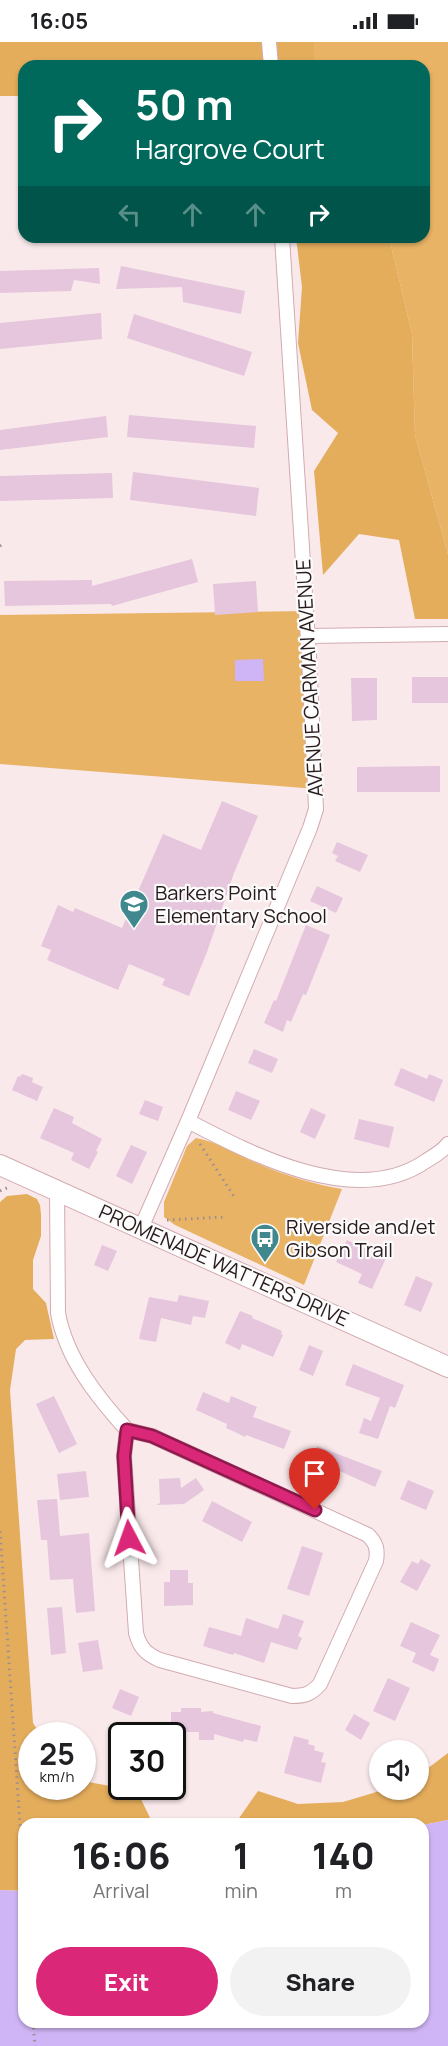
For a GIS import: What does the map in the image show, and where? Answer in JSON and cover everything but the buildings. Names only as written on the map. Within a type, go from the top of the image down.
[{"type":"main road","name":"PROMENADE WATTERS DRIVE","points":[[0,1165],[448,1367]]},
{"type":"street","points":[[269,42],[270,60]]},
{"type":"street","name":"AVENUE CARMAN AVENUE","points":[[141,1228],[188,1121],[316,809],[308,636],[282,243]]},
{"type":"street","points":[[308,636],[448,634]]},
{"type":"street","points":[[188,1121],[272,1161],[314,1174],[347,1180],[380,1178],[415,1169],[448,1144]]},
{"type":"street","points":[[57,1190],[58,1313],[61,1329],[68,1346],[99,1399],[127,1430],[152,1436],[368,1535],[374,1542],[378,1551],[376,1561],[320,1684],[313,1692],[304,1696],[292,1696],[160,1660],[148,1655],[139,1646],[136,1633],[124,1456],[127,1430]]},
{"type":"path","points":[[0,546],[5,543]]},
{"type":"path","points":[[198,1141],[235,1198]]},
{"type":"path","points":[[0,1191],[10,1186]]},
{"type":"path","points":[[166,1220],[226,1217]]},
{"type":"path","points":[[0,1531],[20,1818]]},
{"type":"path","points":[[34,2028],[35,2046]]},
{"type":"shaded area","points":[[0,42],[314,42],[314,60],[18,60],[18,96],[0,96]]},
{"type":"shaded area","points":[[314,42],[448,42],[448,554],[415,435],[412,334],[390,243],[430,243],[430,60],[314,60]]},
{"type":"shaded area","points":[[297,243],[390,243],[412,334],[415,435],[448,554],[448,619],[415,619],[399,540],[359,534],[323,575],[314,471],[338,433],[312,410],[298,343],[302,287]]},
{"type":"shaded area","points":[[306,611],[316,789],[0,764],[0,615]]},
{"type":"shaded area","points":[[263,659],[264,681],[235,681],[235,660]]},
{"type":"shaded area","points":[[196,1138],[221,1146],[281,1173],[342,1189],[304,1285],[175,1225],[164,1217],[164,1202],[187,1146]]},
{"type":"shaded area","points":[[27,1194],[37,1199],[40,1205],[41,1236],[33,1260],[33,1289],[46,1303],[54,1339],[25,1340],[16,1349],[10,1390],[33,1722],[18,1722],[18,1800],[96,1800],[96,1783],[108,1786],[108,1800],[141,1800],[150,1818],[18,1818],[18,1891],[0,1890],[0,1202],[7,1196]]},
{"type":"shaded area","points":[[448,1753],[448,1820],[429,1824],[429,1818],[239,1818],[258,1791],[298,1804],[343,1802],[369,1794],[369,1800],[429,1800],[429,1767]]},
{"type":"shaded area","points":[[448,1820],[448,2046],[0,2046],[0,1890],[18,1891],[18,2028],[429,2028],[429,1824]]},
{"type":"place","name":"Barkers Point Elementary School","points":[[134,930]]},
{"type":"place","name":"Riverside and/et Gibson Trail","points":[[265,1264]]},
{"type":"route","points":[[129,1538],[124,1456],[127,1430],[152,1436],[315,1510]]}]
